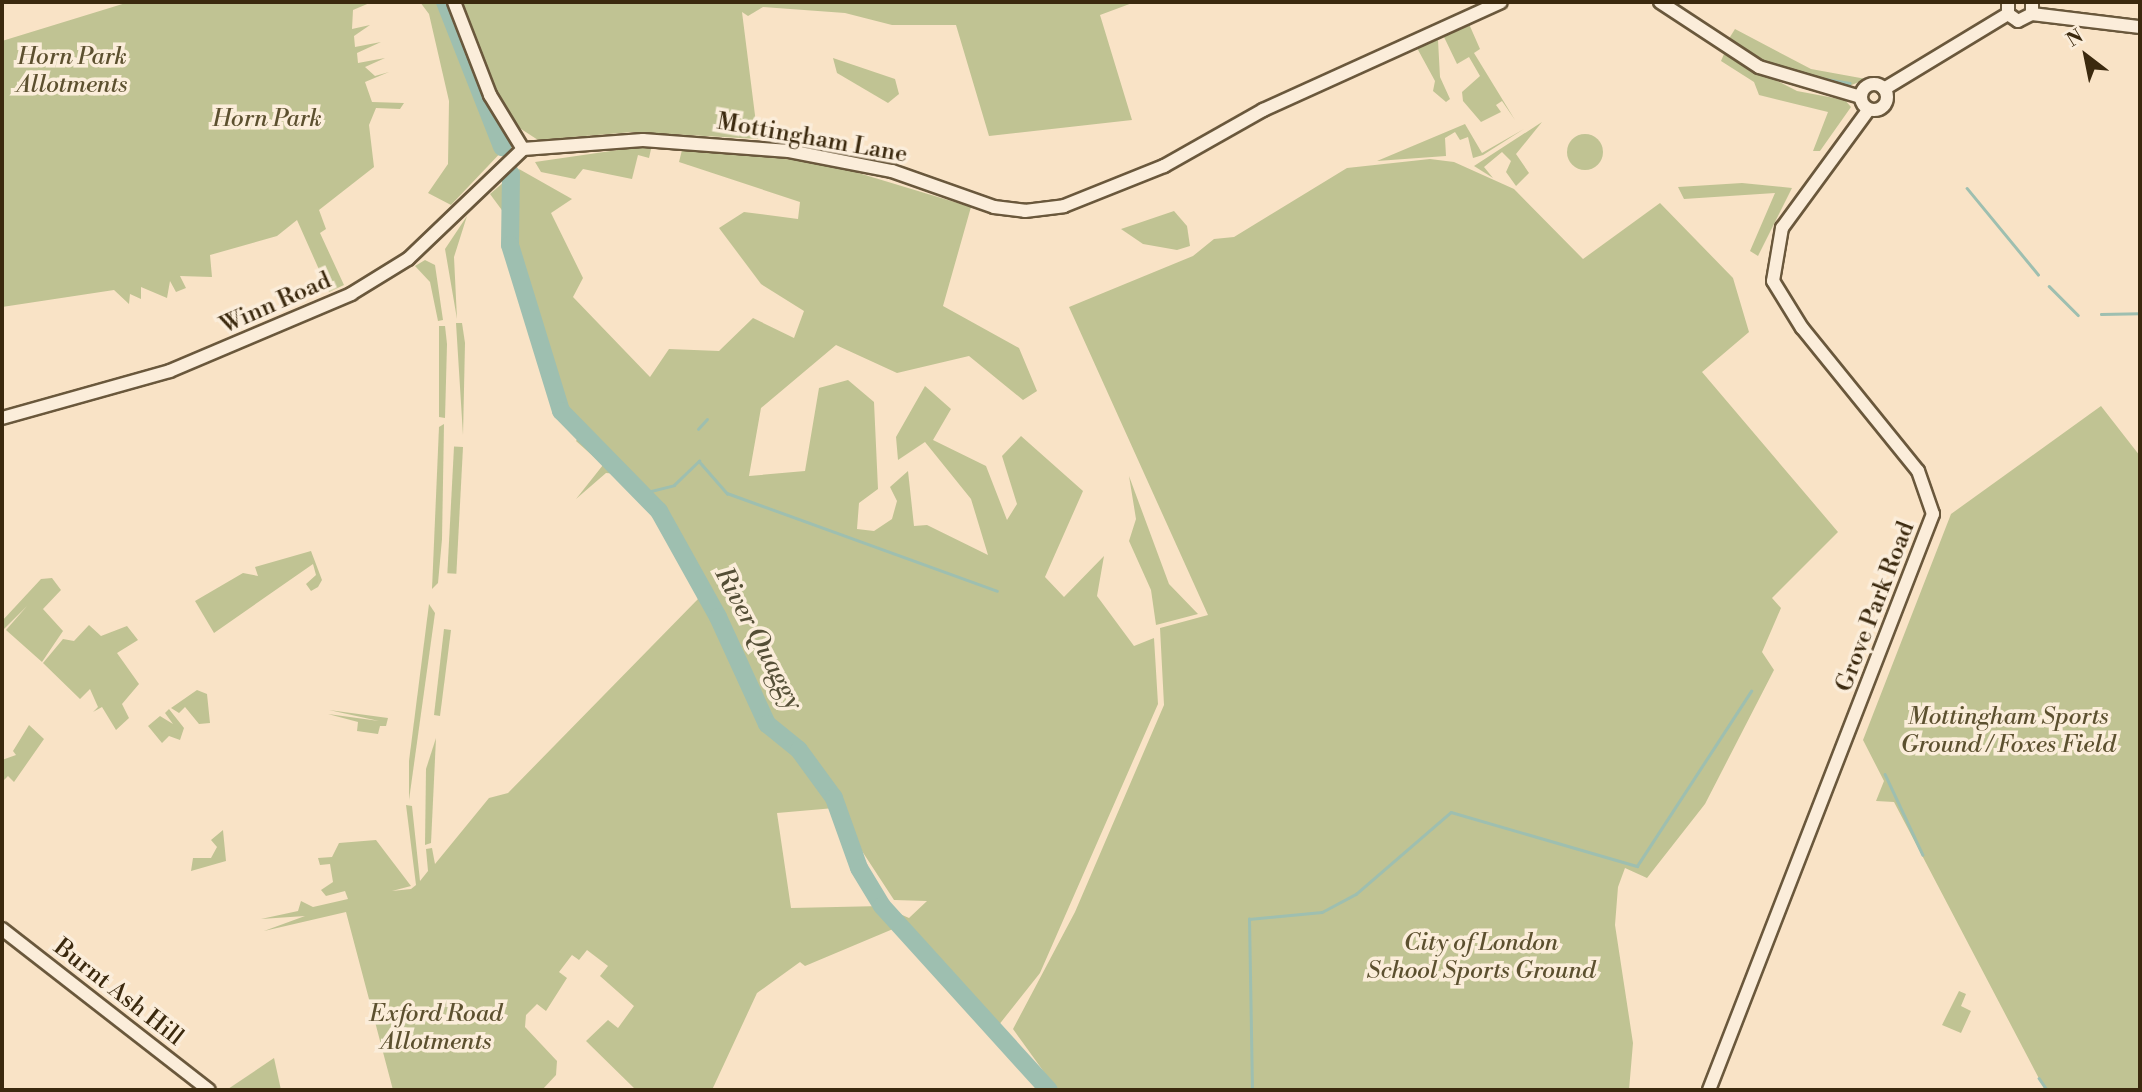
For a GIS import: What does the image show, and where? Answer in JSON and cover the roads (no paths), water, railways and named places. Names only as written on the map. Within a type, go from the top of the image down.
[{"type":"street","points":[[454,2],[489,95],[523,149]]},
{"type":"street","name":"Mottingham Lane","points":[[523,149],[643,139],[776,149],[892,171],[996,207],[1045,210],[1164,166],[1272,105],[1501,2]]},
{"type":"street","points":[[1660,2],[1759,67],[1861,97],[1869,109],[1885,104],[1884,89]]},
{"type":"street","points":[[1884,89],[2008,8],[2018,21],[2032,8],[2140,27]]},
{"type":"street","points":[[1861,97],[1871,85],[1884,89]]},
{"type":"street","name":"Grove Park Road","points":[[1709,1090],[1933,513],[1918,471],[1802,328],[1773,281],[1782,228],[1869,109]]},
{"type":"street","name":"Winn Road","points":[[2,418],[170,371],[351,294],[408,259],[523,149]]},
{"type":"street","name":"Burnt Ash Hill","points":[[2,929],[209,1090]]},
{"type":"waterway","name":"River Quaggy","points":[[445,2],[502,147]]},
{"type":"waterway","points":[[1819,78],[1850,83]]},
{"type":"waterway","name":"River Quaggy","points":[[511,174],[510,245],[561,411],[659,511],[718,617],[767,724],[799,750],[834,798],[859,868],[882,906],[1049,1090]]},
{"type":"waterway","points":[[1967,188],[2038,274]]},
{"type":"waterway","points":[[2049,286],[2078,315]]},
{"type":"waterway","points":[[2101,314],[2140,313]]},
{"type":"waterway","points":[[698,429],[707,419]]},
{"type":"waterway","points":[[643,493],[674,485],[699,461],[727,493],[997,591]]},
{"type":"waterway","points":[[1252,1090],[1249,919],[1322,912],[1356,894],[1451,812],[1637,866],[1751,691]]},
{"type":"waterway","points":[[1885,774],[1923,855]]},
{"type":"waterway","points":[[2039,1078],[2047,1090]]},
{"type":"park label","name":"Horn Park Allotments","points":[[72,72]]},
{"type":"park label","name":"Horn Park","points":[[267,120]]},
{"type":"park label","name":"Mottingham Sports Ground / Foxes Field","points":[[2008,732]]},
{"type":"park label","name":"City of London School Sports Ground","points":[[1481,958]]},
{"type":"park label","name":"Exford Road Allotments","points":[[436,1029]]}]
